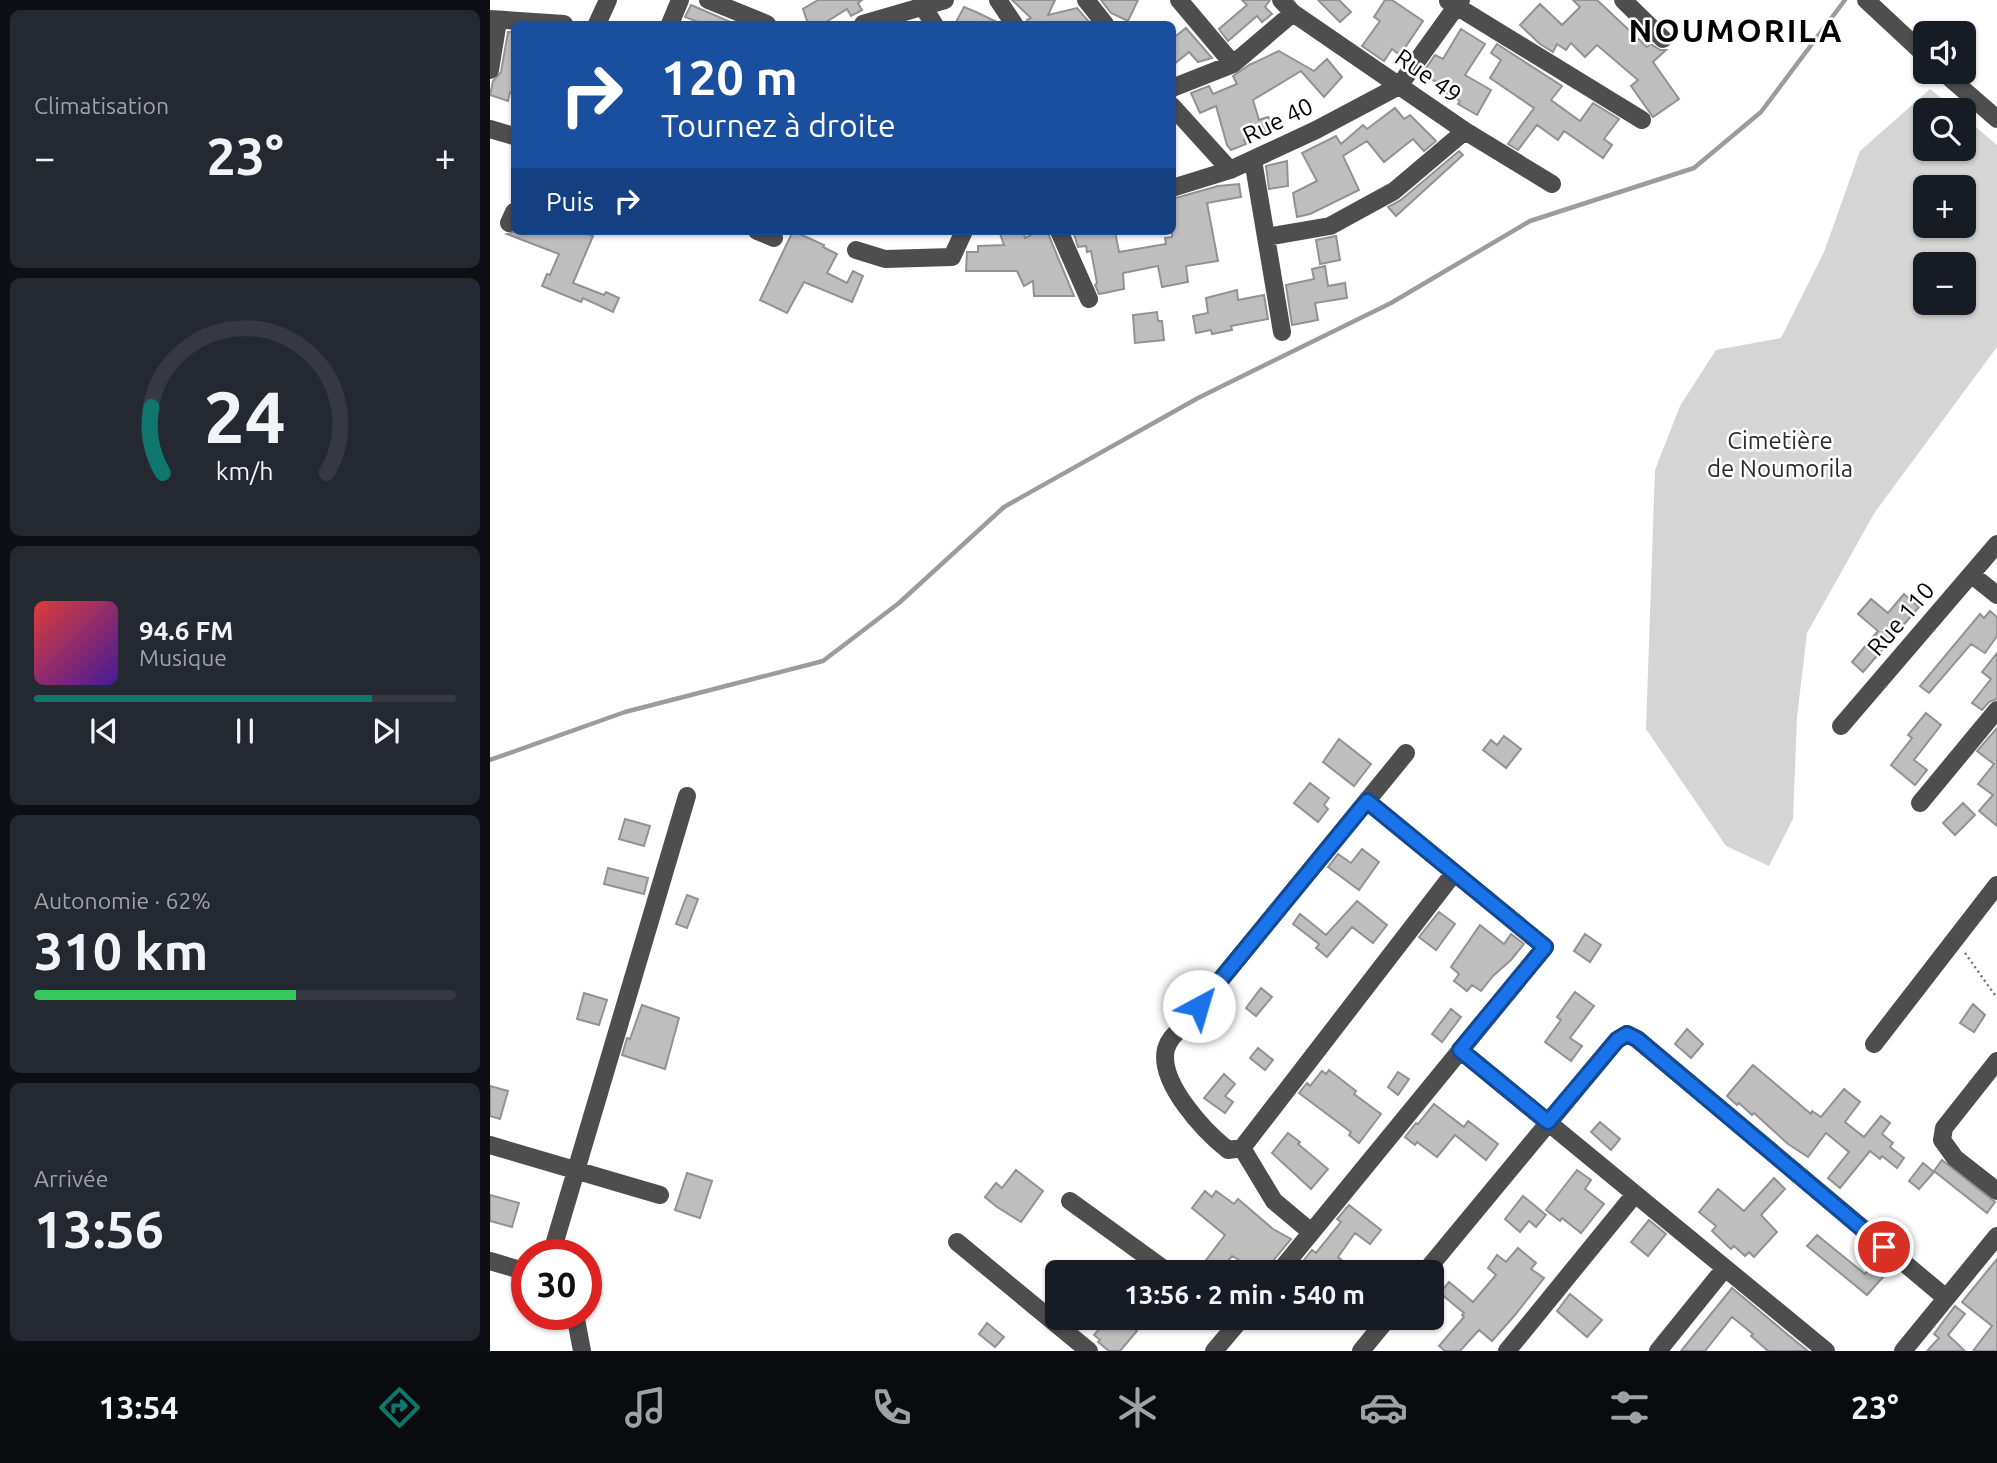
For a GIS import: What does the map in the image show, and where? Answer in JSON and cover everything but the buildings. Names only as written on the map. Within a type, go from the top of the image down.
[{"type":"street","points":[[598,21],[608,0]]},
{"type":"street","points":[[671,21],[680,0]]},
{"type":"street","points":[[708,0],[760,21]]},
{"type":"street","points":[[874,21],[945,0]]},
{"type":"street","points":[[998,0],[1012,21]]},
{"type":"street","points":[[1086,0],[1103,21]]},
{"type":"street","points":[[1179,0],[1233,64]]},
{"type":"street","points":[[1623,0],[1663,39]]},
{"type":"street","points":[[1868,1],[1913,44]]},
{"type":"street","points":[[1399,86],[1455,2],[1642,120]]},
{"type":"street","points":[[1176,86],[1233,64],[1285,4]]},
{"type":"street","name":"Rue 49","points":[[1285,4],[1465,131],[1552,184]]},
{"type":"street","points":[[923,7],[932,21]]},
{"type":"street","points":[[490,70],[494,20],[512,21]]},
{"type":"street","points":[[1957,84],[1997,119]]},
{"type":"street","name":"Rue 40","points":[[1176,187],[1253,160],[1399,86]]},
{"type":"street","points":[[1176,110],[1230,170]]},
{"type":"street","points":[[490,129],[511,135]]},
{"type":"street","points":[[1266,237],[1330,226],[1394,191],[1465,131]]},
{"type":"street","points":[[1253,160],[1282,332]]},
{"type":"street","points":[[767,235],[774,238]]},
{"type":"street","points":[[856,250],[885,259],[952,257],[962,235]]},
{"type":"street","points":[[1061,235],[1089,299]]},
{"type":"street","name":"Rue 110","points":[[1841,726],[1997,544]]},
{"type":"street","points":[[1972,575],[1997,595]]},
{"type":"street","points":[[1920,803],[1997,710]]},
{"type":"street","points":[[1406,753],[1171,1038],[1165,1052],[1170,1082],[1207,1133],[1228,1150],[1242,1148],[1454,873]]},
{"type":"street","points":[[556,1239],[687,796]]},
{"type":"street","points":[[1289,1260],[1545,947],[1367,801]]},
{"type":"street","points":[[1874,1044],[1997,885]]},
{"type":"street","points":[[1435,1260],[1617,1040],[1627,1034],[1637,1039],[1946,1298]]},
{"type":"street","points":[[1460,1050],[1826,1351]]},
{"type":"street","points":[[1997,1061],[1944,1128],[1942,1140],[1955,1158],[1997,1191]]},
{"type":"street","points":[[490,1145],[660,1195]]},
{"type":"street","points":[[1242,1148],[1274,1201],[1311,1232]]},
{"type":"street","points":[[1507,1351],[1635,1194]]},
{"type":"street","points":[[1070,1201],[1151,1260]]},
{"type":"street","points":[[1903,1351],[1997,1236]]},
{"type":"street","points":[[957,1242],[1089,1351]]},
{"type":"street","points":[[490,1261],[511,1267]]},
{"type":"street","points":[[1658,1351],[1725,1268]]},
{"type":"street","points":[[578,1330],[582,1351]]},
{"type":"street","points":[[1222,1348],[1231,1330]]},
{"type":"street","points":[[1361,1351],[1378,1330]]},
{"type":"path","points":[[1955,939],[1997,998]]},
{"type":"green space","name":"Cimetière de Noumorila","points":[[1930,89],[1941,98],[1920,98]]},
{"type":"green space","name":"Cimetière de Noumorila","points":[[1913,104],[1913,161],[1976,161],[1976,127],[1997,145],[1997,347],[1875,512],[1807,633],[1797,717],[1793,819],[1769,866],[1726,846],[1646,729],[1655,470],[1680,406],[1716,350],[1781,338],[1824,252],[1860,151]]},
{"type":"waterway","points":[[490,760],[625,712],[823,661],[899,603],[1004,507],[1198,398],[1391,303],[1530,221],[1694,168],[1761,112],[1845,0]]},
{"type":"district","name":"NOUMORILA","points":[[1736,31]]},
{"type":"route","points":[[1199,1006],[1367,801],[1545,947],[1460,1050],[1548,1122],[1617,1040],[1627,1034],[1637,1039],[1884,1247]]}]
